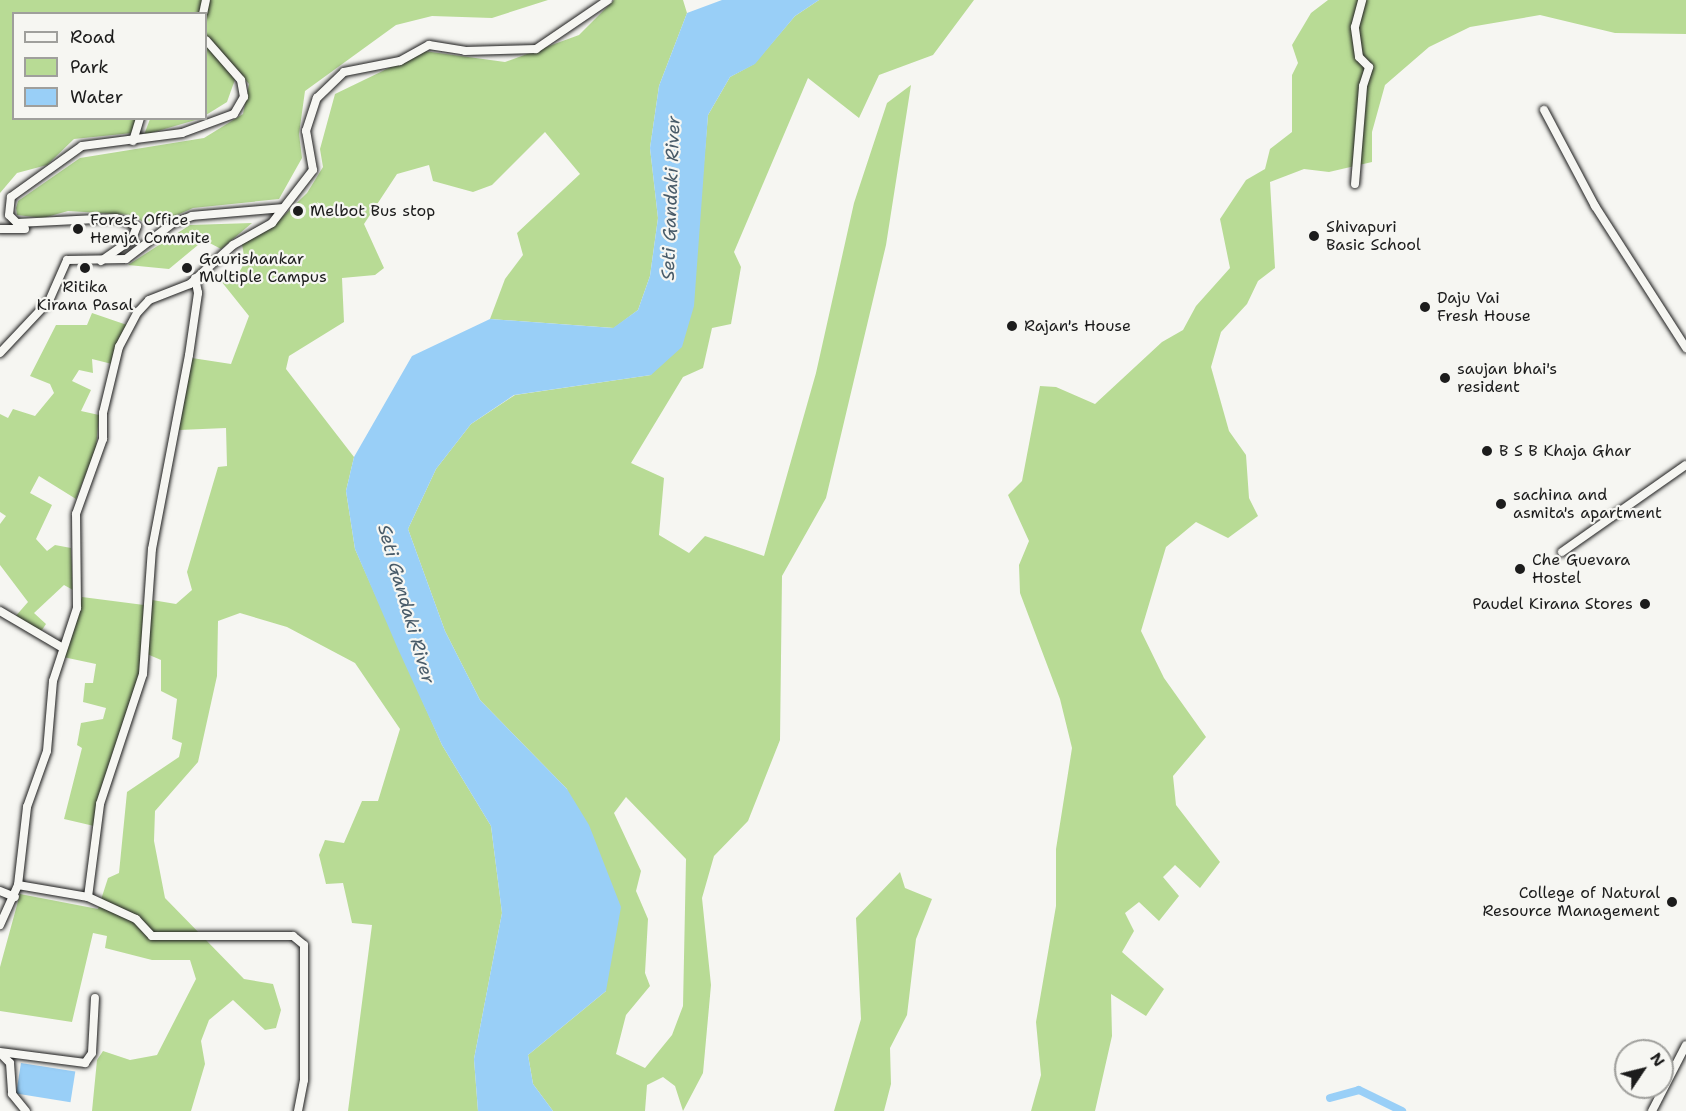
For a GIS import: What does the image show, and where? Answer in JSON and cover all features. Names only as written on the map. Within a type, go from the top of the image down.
[{"type":"street","points":[[0,925],[15,897],[18,885],[27,807],[47,751],[61,647],[78,601],[76,514],[103,439],[103,413],[119,347],[149,300],[195,278],[233,245],[272,223],[313,170],[306,131],[317,98],[344,72],[400,61],[429,45],[465,51],[536,49],[608,0]]},
{"type":"street","points":[[1355,184],[1363,86],[1369,67],[1359,57],[1355,27],[1362,0]]},
{"type":"street","points":[[101,261],[132,239],[137,226],[116,218],[17,223],[9,215],[11,197],[82,146],[133,141],[223,120],[240,106],[241,80],[207,41]]},
{"type":"street","points":[[1544,110],[1595,206],[1686,348]]},
{"type":"street","points":[[133,141],[139,120]]},
{"type":"street","points":[[0,353],[49,301],[67,260],[126,259],[168,226],[192,216],[283,208]]},
{"type":"street","points":[[0,229],[26,230],[49,220]]},
{"type":"street","points":[[88,897],[100,804],[143,674],[152,549],[189,355],[198,294],[195,278]]},
{"type":"street","points":[[1562,552],[1686,465]]},
{"type":"street","points":[[0,611],[61,647]]},
{"type":"street","points":[[18,885],[88,897],[136,919],[152,936],[293,936],[304,945],[304,1080],[298,1111]]},
{"type":"street","points":[[0,891],[15,897]]},
{"type":"street","points":[[0,1053],[85,1063],[92,1053],[95,998]]},
{"type":"street","points":[[1652,1111],[1686,1045]]},
{"type":"street","points":[[0,1053],[10,1063],[12,1094],[26,1111]]},
{"type":"green space","points":[[0,0],[548,0],[492,18],[432,16],[396,25],[305,91],[299,134],[302,158],[279,199],[193,208],[150,227],[133,215],[68,211],[43,218],[17,215],[16,208],[18,201],[80,158],[204,138],[243,114],[249,84],[238,71],[227,102],[207,114],[207,12],[12,12],[12,120],[137,120],[132,133],[74,139],[47,165],[17,173],[0,193]]},
{"type":"green space","points":[[614,0],[683,0],[687,13],[659,86],[650,148],[658,218],[650,276],[638,310],[614,328],[490,319],[505,279],[523,255],[517,233],[580,174],[545,132],[492,185],[473,192],[433,181],[429,165],[397,174],[364,224],[384,268],[375,275],[342,278],[344,322],[289,356],[286,369],[354,457],[346,491],[355,549],[442,745],[491,826],[502,913],[474,1059],[478,1111],[348,1111],[372,925],[352,923],[343,883],[326,884],[319,855],[325,840],[344,843],[362,801],[378,801],[400,729],[355,663],[287,627],[240,613],[218,621],[217,676],[198,762],[155,811],[154,841],[165,898],[244,979],[273,984],[281,1010],[276,1028],[265,1030],[233,1000],[209,1020],[201,1041],[205,1064],[191,1111],[92,1111],[97,1060],[103,1051],[130,1060],[157,1055],[196,979],[190,960],[152,960],[105,948],[107,936],[93,933],[72,1022],[0,1011],[0,967],[20,894],[98,909],[108,878],[119,873],[127,792],[179,757],[182,743],[172,739],[177,699],[161,691],[161,660],[147,654],[149,626],[152,600],[176,604],[192,590],[187,572],[218,467],[227,466],[226,428],[179,430],[192,358],[231,364],[249,316],[221,281],[227,272],[237,276],[245,262],[242,244],[270,229],[307,193],[323,167],[320,149],[335,94],[424,51],[505,62],[579,35]]},
{"type":"green space","points":[[819,0],[974,0],[933,55],[879,75],[859,118],[808,78],[734,252],[741,267],[731,324],[712,328],[703,368],[683,377],[631,463],[664,478],[659,535],[689,553],[705,536],[764,556],[816,373],[854,203],[887,103],[911,85],[886,245],[826,498],[782,576],[780,740],[748,821],[714,856],[702,898],[711,985],[703,1073],[683,1111],[675,1086],[663,1077],[647,1085],[645,1111],[553,1111],[533,1084],[528,1055],[606,991],[567,789],[480,700],[445,631],[408,529],[436,469],[471,424],[515,395],[651,375],[702,184],[708,115],[730,77],[754,64],[795,16]],"holes":[[[626,797],[686,859],[683,1006],[672,1035],[645,1068],[616,1054],[626,1015],[650,986],[645,973],[648,919],[636,891],[641,871],[614,813]]]},
{"type":"green space","points":[[1328,0],[1686,0],[1686,34],[1615,33],[1540,15],[1470,27],[1429,47],[1385,85],[1372,132],[1372,162],[1329,172],[1304,169],[1270,182],[1275,268],[1258,281],[1247,304],[1221,332],[1211,367],[1229,431],[1246,455],[1249,498],[1258,516],[1228,538],[1196,522],[1166,547],[1141,631],[1164,678],[1206,737],[1173,776],[1176,805],[1220,862],[1200,888],[1175,865],[1163,877],[1179,896],[1159,921],[1139,902],[1125,913],[1134,931],[1122,952],[1164,989],[1146,1016],[1111,994],[1112,1036],[1095,1111],[1031,1111],[1041,1075],[1036,1022],[1056,906],[1056,849],[1072,748],[1060,699],[1020,593],[1019,565],[1029,541],[1008,495],[1022,481],[1040,386],[1056,387],[1095,404],[1162,342],[1183,330],[1196,306],[1230,268],[1220,219],[1246,180],[1265,169],[1270,149],[1292,132],[1292,75],[1298,63],[1292,45],[1311,13]]},
{"type":"green space","points":[[150,120],[196,120],[144,135]]},
{"type":"green space","points":[[252,223],[221,249],[204,240],[169,269],[128,265],[190,225]]},
{"type":"green space","points":[[92,313],[127,325],[112,364],[92,359],[93,373],[79,370],[72,381],[91,390],[81,411],[99,415],[96,448],[76,499],[39,476],[30,493],[52,505],[36,539],[47,551],[55,545],[71,548],[73,590],[64,585],[34,613],[46,624],[40,633],[14,618],[28,602],[0,565],[0,524],[6,516],[0,512],[0,414],[8,418],[13,409],[35,416],[54,393],[50,384],[30,376],[56,325],[87,325]]},
{"type":"green space","points":[[82,597],[144,605],[140,671],[97,800],[94,826],[64,819],[82,748],[77,745],[81,723],[103,719],[106,708],[83,702],[85,683],[93,683],[96,664],[63,657]]},
{"type":"green space","points":[[900,872],[905,888],[932,899],[916,939],[907,1015],[890,1048],[891,1084],[884,1111],[834,1111],[861,1019],[856,918]]},
{"type":"water","name":"Seti Gandaki River","points":[[722,0],[819,0],[795,16],[755,64],[730,77],[708,115],[694,306],[682,347],[651,375],[514,395],[471,424],[436,469],[408,529],[445,631],[480,700],[567,789],[589,825],[621,907],[606,991],[528,1055],[533,1084],[553,1111],[478,1111],[474,1059],[502,913],[491,826],[442,745],[398,649],[355,549],[346,491],[354,457],[412,356],[490,319],[613,328],[638,310],[650,276],[658,218],[650,148],[659,86],[687,13]]},
{"type":"water","points":[[21,1063],[75,1072],[70,1102],[16,1094]]},
{"type":"waterway","points":[[1330,1098],[1359,1090],[1402,1111]]},
{"type":"place","name":"Melbot Bus stop","points":[[298,211]]},
{"type":"place","name":"Forest Office Hemja Commite","points":[[78,229]]},
{"type":"place","name":"Shivapuri Basic School","points":[[1314,236]]},
{"type":"place","name":"Ritika Kirana Pasal","points":[[85,268]]},
{"type":"place","name":"Gaurishankar Multiple Campus","points":[[187,268]]},
{"type":"place","name":"Daju Vai Fresh House","points":[[1425,307]]},
{"type":"place","name":"Rajan's House","points":[[1012,326]]},
{"type":"place","name":"saujan bhai's resident","points":[[1445,378]]},
{"type":"place","name":"B S B Khaja Ghar","points":[[1487,451]]},
{"type":"place","name":"sachina and asmita's apartment","points":[[1501,504]]},
{"type":"place","name":"Che Guevara Hostel","points":[[1520,569]]},
{"type":"place","name":"Paudel Kirana Stores","points":[[1645,604]]},
{"type":"place","name":"College of Natural Resource Management","points":[[1672,902]]}]
